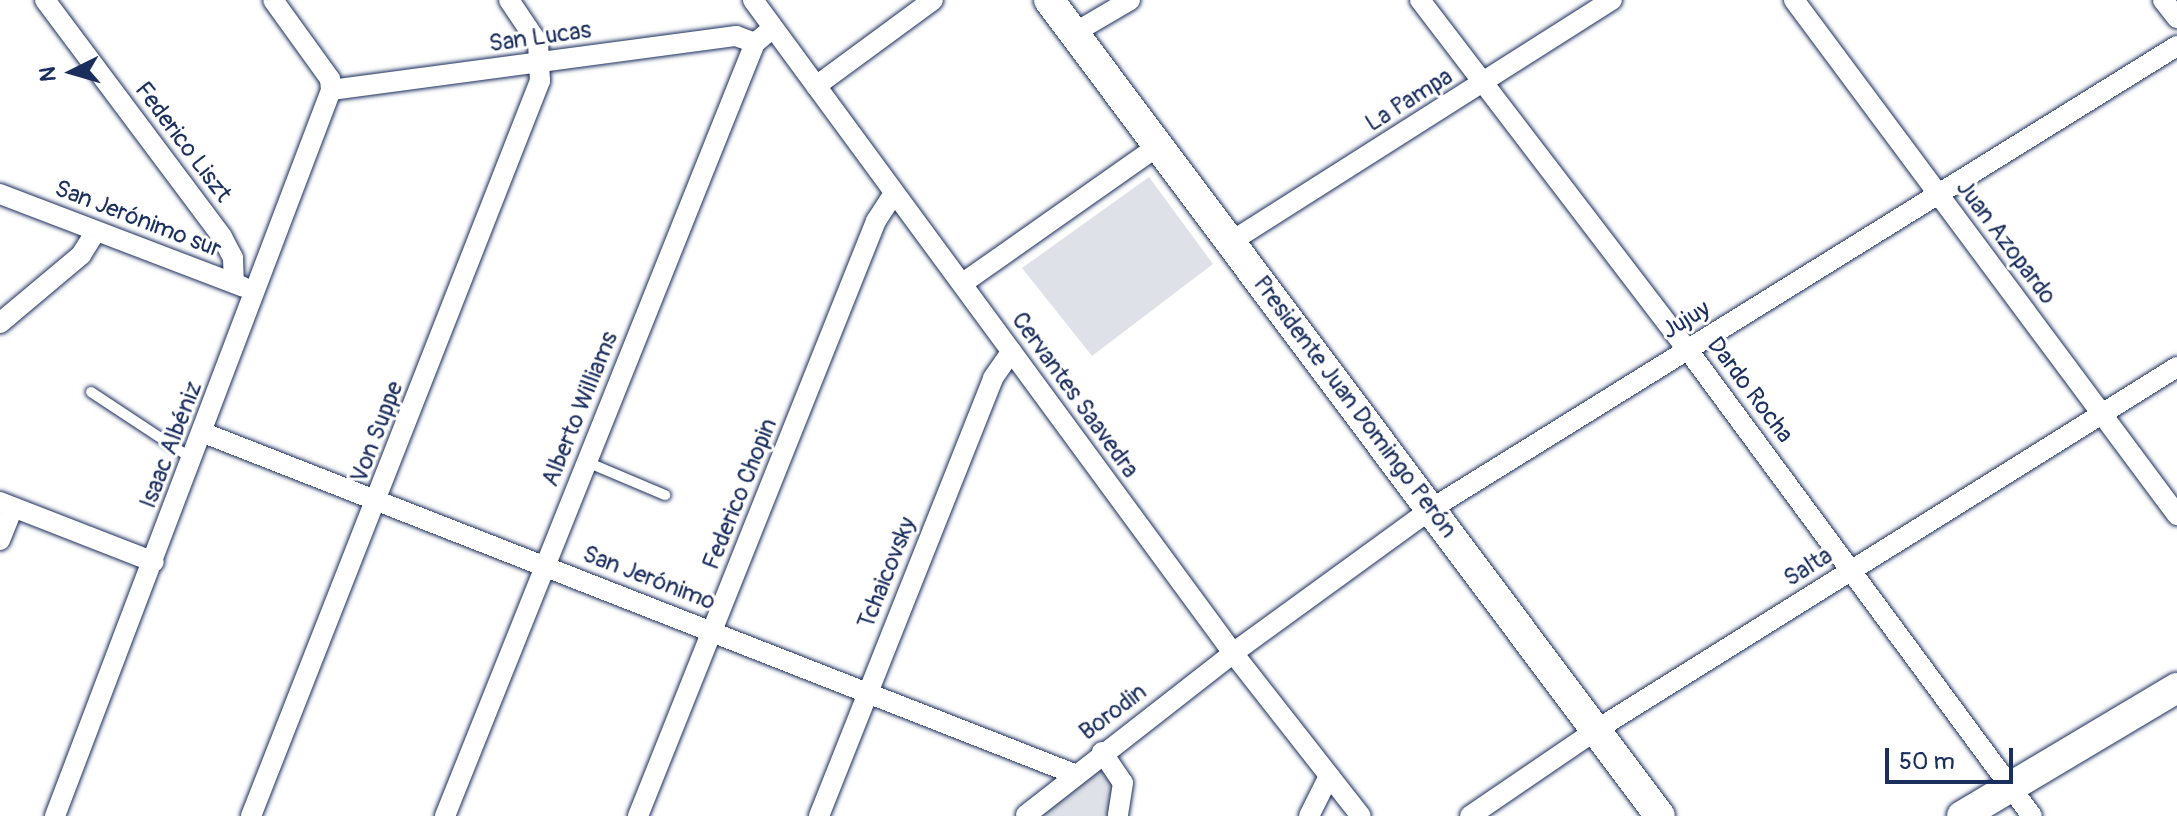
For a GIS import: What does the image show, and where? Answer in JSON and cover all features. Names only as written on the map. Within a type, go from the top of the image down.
[{"type":"street","name":"Federico Liszt","points":[[45,0],[222,237],[233,258],[234,283]]},
{"type":"street","points":[[273,0],[330,79],[331,90]]},
{"type":"street","points":[[509,0],[538,43],[542,63]]},
{"type":"street","name":"Cervantes Saavedra","points":[[753,0],[1233,653],[1361,816]]},
{"type":"street","points":[[816,86],[933,0]]},
{"type":"street","name":"Presidente Juan Domingo Perón","points":[[1049,0],[1660,816]]},
{"type":"street","points":[[1074,33],[1130,0]]},
{"type":"street","name":"Dardo Rocha","points":[[1420,0],[1688,350],[2032,816]]},
{"type":"street","name":"La Pampa","points":[[1232,241],[1483,85],[1612,0]]},
{"type":"street","name":"Juan Azopardo","points":[[1794,0],[2177,515]]},
{"type":"street","points":[[2163,0],[2177,18]]},
{"type":"street","name":"Alberto Williams","points":[[445,816],[755,43],[773,28]]},
{"type":"street","name":"San Lucas","points":[[331,90],[736,36],[755,43]]},
{"type":"street","name":"Jujuy","points":[[1233,653],[1431,509],[2177,46]]},
{"type":"street","name":"Von Suppe","points":[[251,816],[379,500],[540,81],[542,63]]},
{"type":"street","name":"Isaac Albéniz","points":[[55,816],[258,293],[331,90]]},
{"type":"street","points":[[963,283],[1159,145]]},
{"type":"street","name":"Federico Chopin","points":[[638,816],[876,221],[894,193]]},
{"type":"street","name":"San Jerónimo sur","points":[[0,194],[258,293]]},
{"type":"street","points":[[0,323],[81,255],[95,233]]},
{"type":"street","name":"Tchaicovsky","points":[[819,816],[993,378],[1011,352]]},
{"type":"street","name":"Salta","points":[[1470,816],[1596,730],[2177,367]]},
{"type":"street","name":"San Jerónimo","points":[[204,433],[1074,774]]},
{"type":"street","points":[[0,540],[6,505],[154,562]]},
{"type":"street","name":"Borodin","points":[[1026,815],[1102,752],[1233,653]]},
{"type":"street","points":[[1962,816],[2177,688]]},
{"type":"street","points":[[1102,752],[1123,783],[1118,816]]},
{"type":"street","points":[[1026,815],[1035,792],[1033,759]]},
{"type":"street","points":[[1309,816],[1329,776]]},
{"type":"lane","points":[[91,392],[193,459]]},
{"type":"lane","points":[[587,462],[665,495]]},
{"type":"shaded area","points":[[1149,177],[1213,264],[1092,356],[1022,268]]},
{"type":"shaded area","points":[[1096,765],[1112,774],[1117,785],[1109,816],[1039,816]]}]
